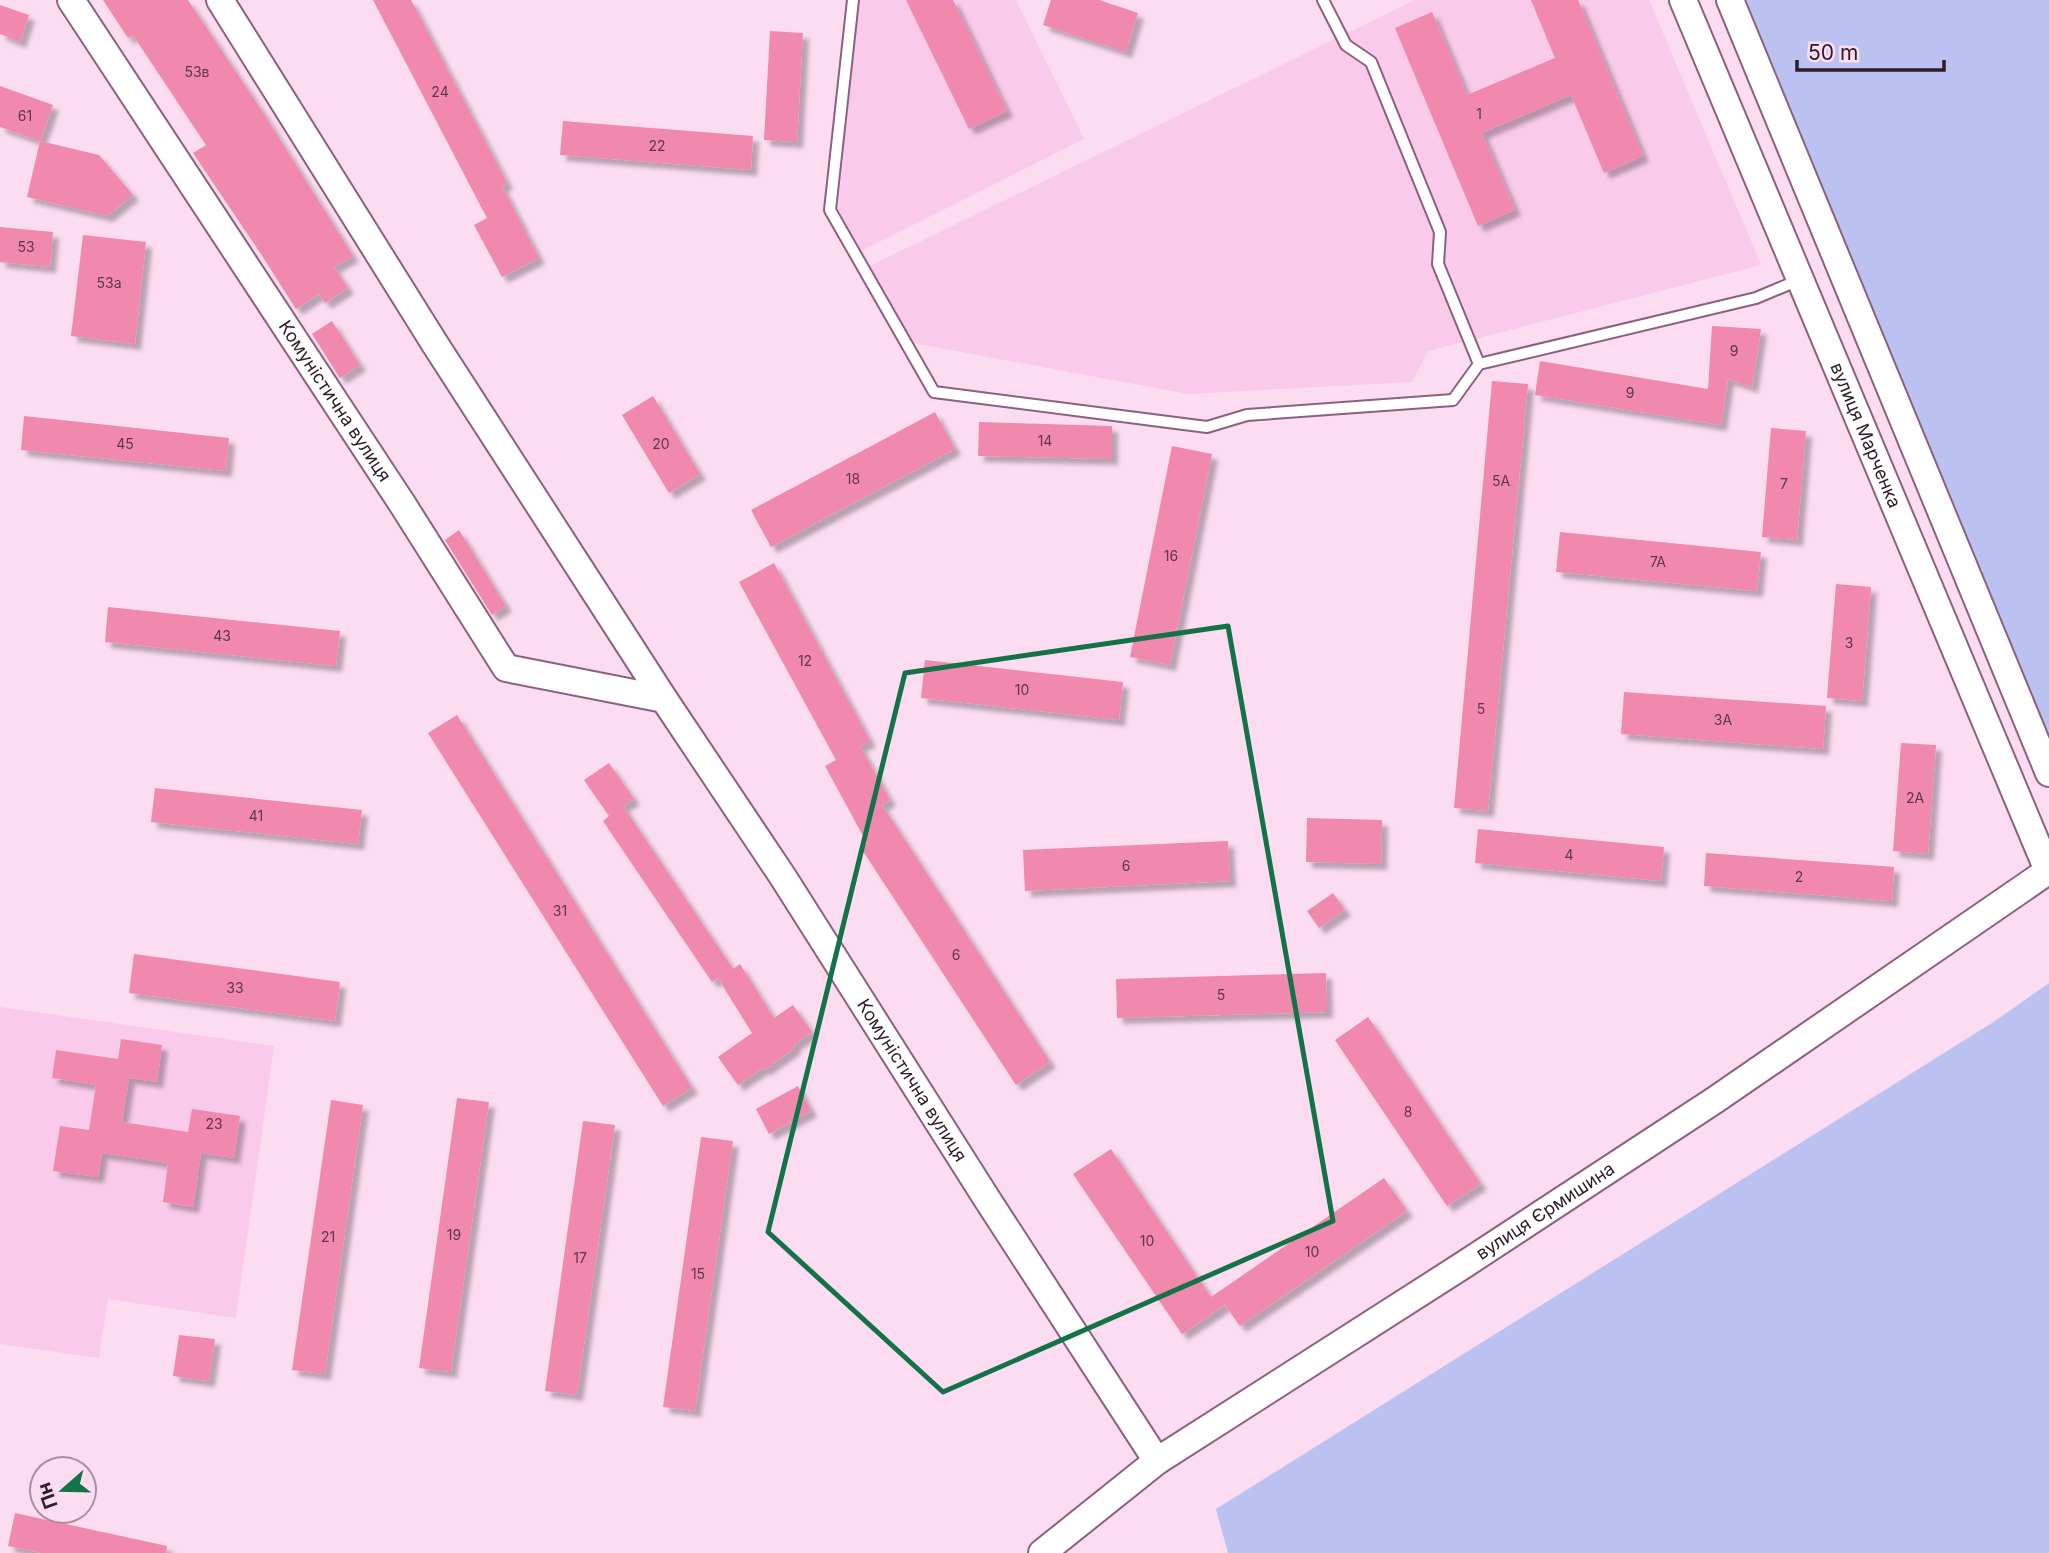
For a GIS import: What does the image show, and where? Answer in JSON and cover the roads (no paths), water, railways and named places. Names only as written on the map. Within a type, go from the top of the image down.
[{"type":"street","name":"Комуністична вулиця","points":[[71,0],[403,505],[506,668],[664,699]]},
{"type":"street","name":"Комуністична вулиця","points":[[220,0],[435,344],[664,699],[783,877],[1157,1461]]},
{"type":"street","name":"вулиця Марченка","points":[[1684,0],[2049,872]]},
{"type":"street","points":[[1730,0],[2049,773]]},
{"type":"street","name":"вулиця Єрмишина","points":[[1042,1553],[1157,1461],[1715,1100],[2049,872]]},
{"type":"lane","points":[[853,0],[830,211],[934,391],[1207,426],[1247,415],[1453,400],[1479,363],[1756,298],[1800,279]]},
{"type":"lane","points":[[1323,0],[1346,45],[1371,62],[1440,232],[1438,264],[1479,363]]}]
